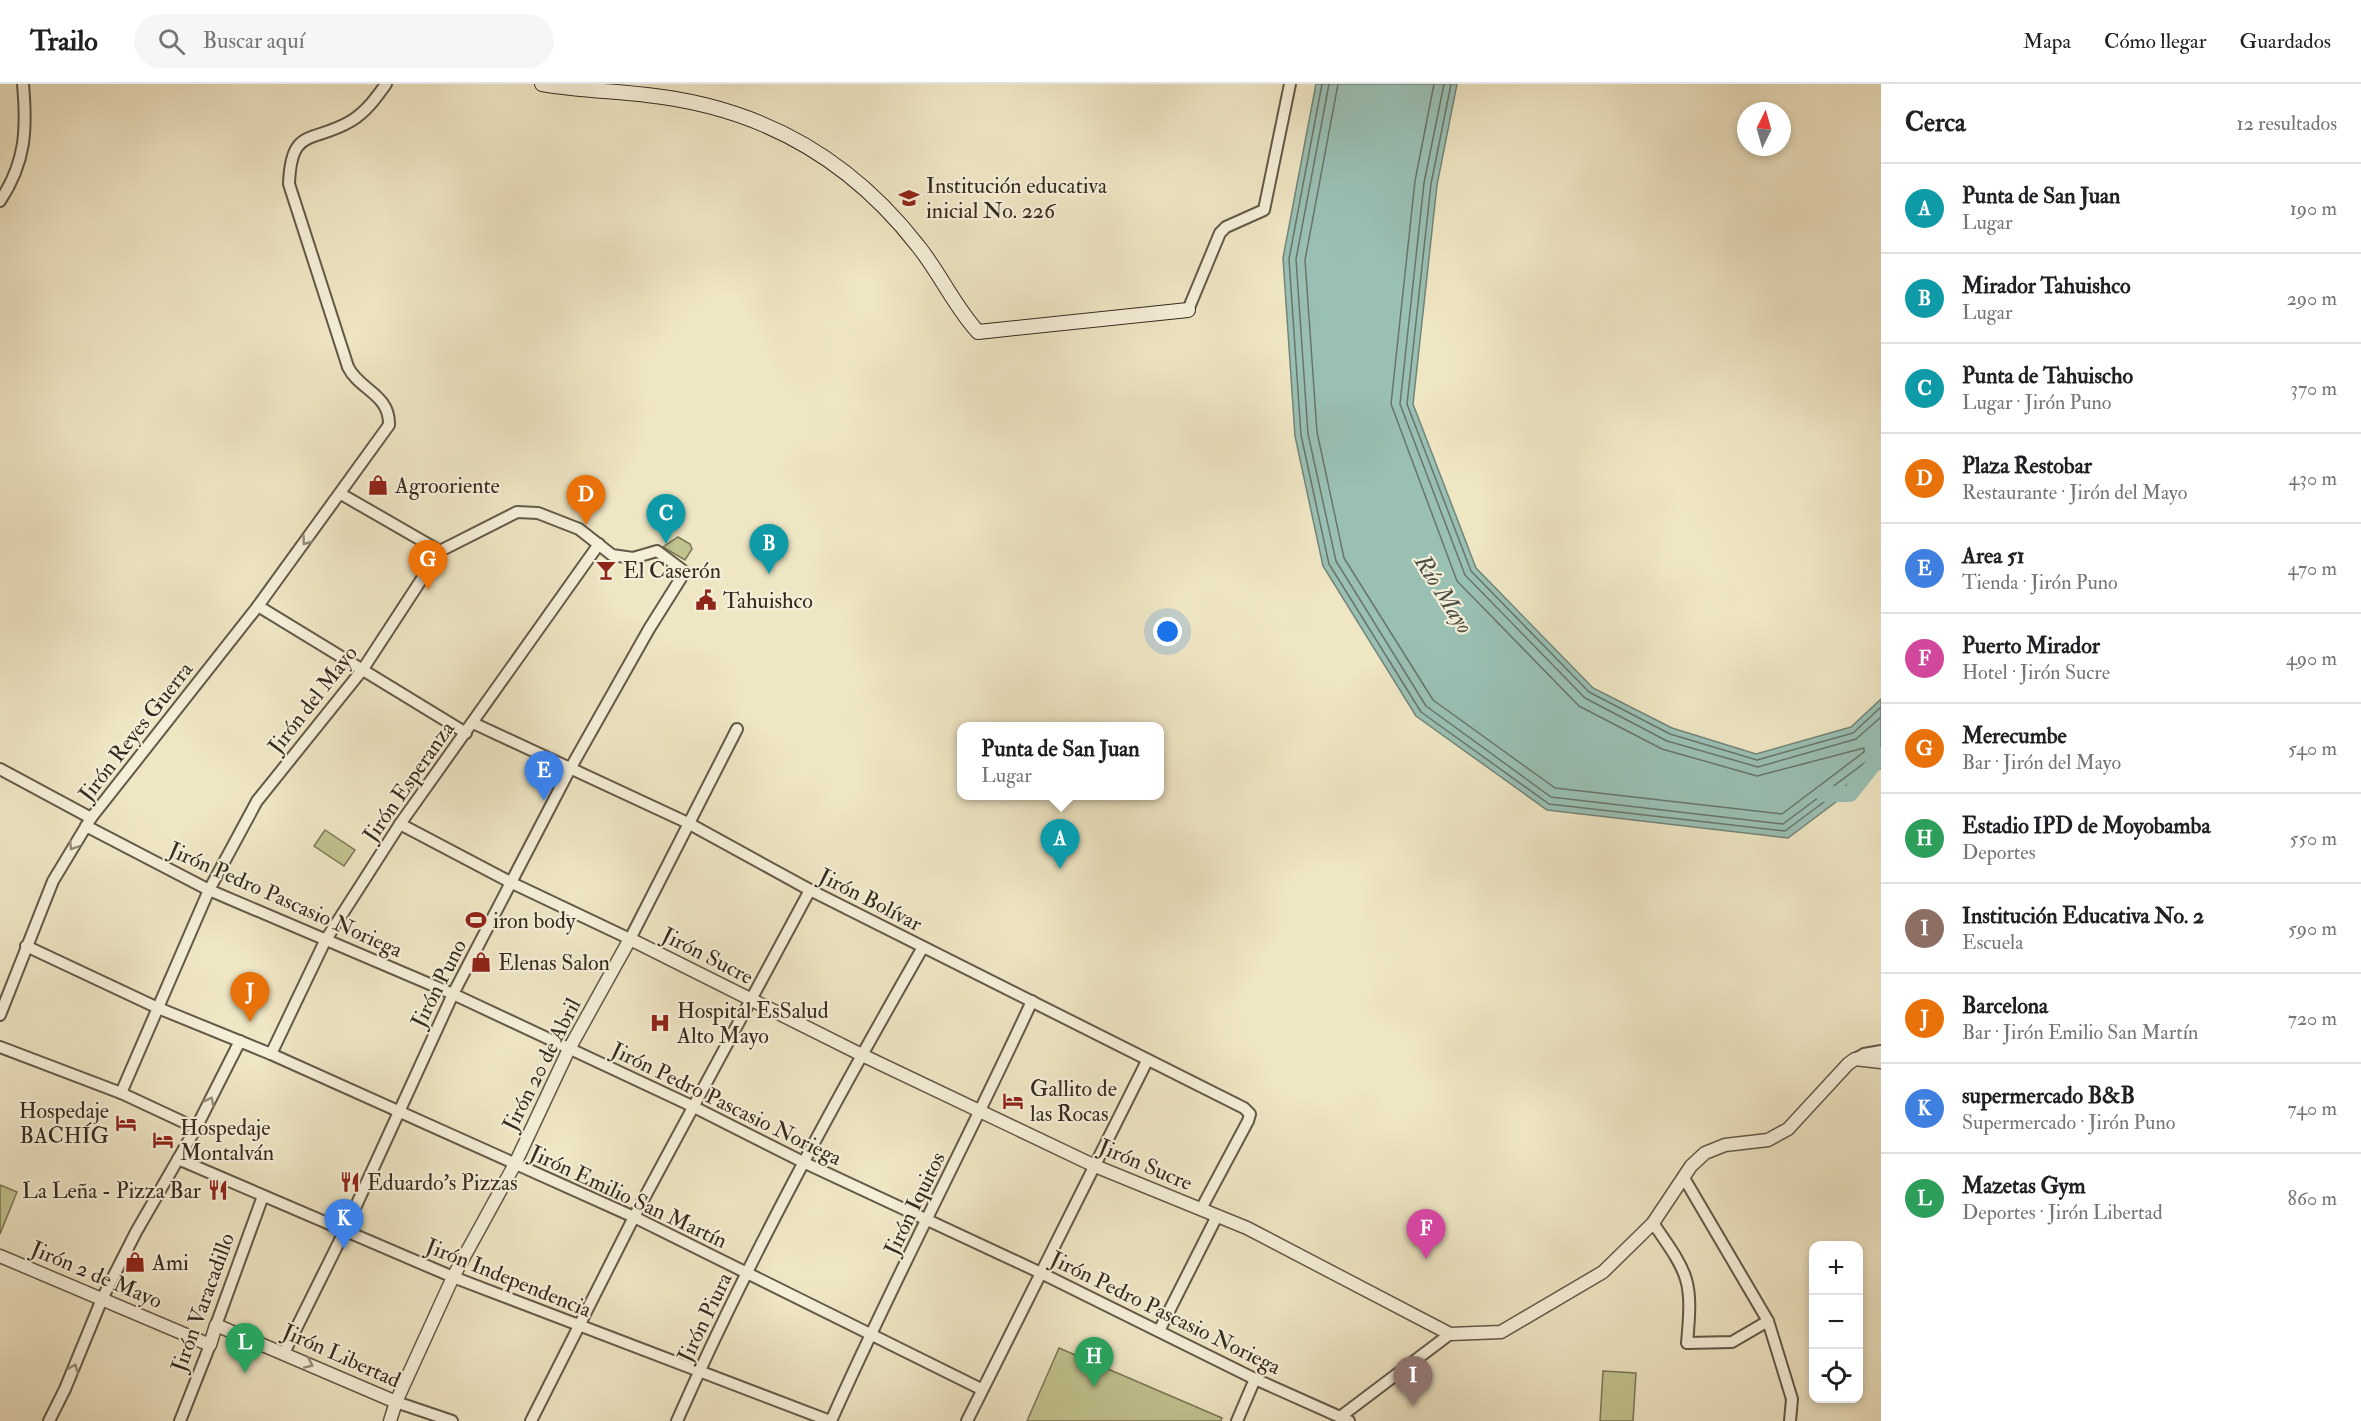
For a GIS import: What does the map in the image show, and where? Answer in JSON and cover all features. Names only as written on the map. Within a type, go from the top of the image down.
[{"type":"main road","points":[[542,84],[648,95],[698,105],[767,125],[825,155],[874,196],[918,246],[978,332],[1188,310]]},
{"type":"street","points":[[0,201],[23,153],[26,116],[23,84]]},
{"type":"street","name":"Jirón Reyes Guerra","points":[[0,1015],[53,881],[89,822],[258,606],[390,425],[390,417],[381,399],[354,378],[348,367],[289,184],[290,158],[296,146],[309,137],[354,119],[386,84]]},
{"type":"street","points":[[1188,310],[1220,233],[1264,210],[1290,84]]},
{"type":"street","points":[[341,494],[440,551],[517,512],[538,513],[579,529],[599,544]]},
{"type":"street","name":"Jirón Puno","points":[[284,1353],[344,1232],[397,1111],[453,994],[570,769],[649,629],[683,575],[657,551],[633,558],[612,555],[599,544]]},
{"type":"street","name":"Jirón Esperanza","points":[[271,1054],[325,941],[399,824],[599,544]]},
{"type":"street","name":"Jirón del Mayo","points":[[121,1093],[209,890],[257,801],[363,669],[440,551]]},
{"type":"street","points":[[258,606],[466,733]]},
{"type":"street","name":"Jirón Bolívar","points":[[473,723],[688,823],[810,890],[1244,1108],[1250,1114],[1201,1209]]},
{"type":"street","name":"Jirón 20 de Abril","points":[[390,1421],[396,1402],[453,1276],[515,1164],[569,1049],[630,939],[737,729]]},
{"type":"street","name":"Jirón Pedro Pascasio Noriega","points":[[0,769],[209,890],[453,994],[1041,1273],[1255,1379],[1345,1419]]},
{"type":"street","points":[[399,824],[512,883],[630,939]]},
{"type":"street","points":[[531,1421],[692,1106],[810,890]]},
{"type":"street","name":"Jirón Sucre","points":[[630,939],[861,1055],[1095,1166],[1246,1228],[1450,1334]]},
{"type":"street","name":"Jirón Emilio San Martín","points":[[26,946],[158,1008],[271,1054],[634,1217],[981,1389]]},
{"type":"street","name":"Jirón Piura","points":[[677,1421],[699,1371],[803,1162],[923,947]]},
{"type":"street","name":"Jirón Iquitos","points":[[830,1421],[869,1335],[981,1112],[1032,1001]]},
{"type":"street","points":[[49,1421],[65,1389],[102,1299],[136,1232],[196,1128],[240,1041]]},
{"type":"street","points":[[0,1047],[107,1087],[196,1128]]},
{"type":"street","points":[[1345,1419],[1450,1334],[1501,1332],[1603,1272],[1653,1223],[1684,1178],[1705,1153],[1725,1145],[1768,1140],[1788,1129],[1848,1064],[1864,1054],[1881,1051]]},
{"type":"street","points":[[1855,1059],[1881,1062]]},
{"type":"street","points":[[966,1421],[1147,1060]]},
{"type":"street","points":[[107,1087],[129,1076]]},
{"type":"street","name":"Jirón Independencia","points":[[178,1159],[344,1232],[453,1276],[580,1327],[830,1421]]},
{"type":"street","points":[[1684,1178],[1768,1321],[1792,1399],[1790,1421]]},
{"type":"street","name":"Jirón Varacadillo","points":[[180,1421],[210,1345],[262,1196]]},
{"type":"street","points":[[1159,1330],[1216,1216]]},
{"type":"street","points":[[1653,1223],[1683,1266],[1690,1286],[1687,1343],[1732,1342],[1768,1321]]},
{"type":"street","name":"Jirón 2 de Mayo","points":[[0,1256],[210,1345]]},
{"type":"street","name":"Jirón Libertad","points":[[216,1324],[396,1402],[452,1421]]},
{"type":"street","points":[[1237,1421],[1255,1379]]},
{"type":"green space","points":[[678,537],[690,544],[692,549],[685,560],[663,547]]},
{"type":"green space","points":[[325,830],[355,850],[344,866],[314,846]]},
{"type":"green space","points":[[0,1185],[17,1192],[0,1234]]},
{"type":"green space","points":[[1059,1348],[1222,1418],[1221,1421],[1027,1421]]},
{"type":"green space","points":[[1603,1371],[1636,1373],[1633,1421],[1600,1421]]},
{"type":"water","points":[[1316,84],[1457,84],[1437,185],[1413,404],[1476,568],[1593,688],[1672,728],[1756,754],[1851,727],[1881,699],[1881,768],[1788,838],[1547,810],[1416,716],[1323,566],[1295,436],[1283,258]]},
{"type":"waterway","name":"Río Mayo","points":[[1823,794],[1850,794],[1881,755]]},
{"type":"place","name":"Institución educativa inicial No. 226","points":[[909,198]]},
{"type":"place","name":"Agrooriente","points":[[378,485]]},
{"type":"place","name":"Plaza Restobar","points":[[586,525]]},
{"type":"place","name":"Punta de Tahuischo","points":[[666,544]]},
{"type":"place","name":"El Caserón","points":[[606,570]]},
{"type":"place","name":"Mirador Tahuishco","points":[[769,574]]},
{"type":"place","name":"Merecumbe","points":[[428,590]]},
{"type":"place","name":"Tahuishco","points":[[706,600]]},
{"type":"place","name":"Area 51","points":[[544,801]]},
{"type":"place","name":"Punta de San Juan","points":[[1060,869]]},
{"type":"place","name":"iron body","points":[[476,920]]},
{"type":"place","name":"Elenas Salon","points":[[481,962]]},
{"type":"place","name":"Barcelona","points":[[250,1022]]},
{"type":"place","name":"Hospital EsSalud Alto Mayo","points":[[660,1023]]},
{"type":"place","name":"Gallito de las Rocas","points":[[1013,1101]]},
{"type":"place","name":"Hospedaje BACHÍG","points":[[126,1123]]},
{"type":"place","name":"Hospedaje Montalván","points":[[163,1140]]},
{"type":"place","name":"Eduardo's Pizzas","points":[[350,1182]]},
{"type":"place","name":"La Leña - Pizza Bar","points":[[218,1190]]},
{"type":"place","name":"supermercado B&B","points":[[344,1249]]},
{"type":"place","name":"Puerto Mirador","points":[[1426,1259]]},
{"type":"place","name":"Ami","points":[[135,1262]]},
{"type":"place","name":"Mazetas Gym","points":[[245,1373]]},
{"type":"place","name":"Estadio IPD de Moyobamba","points":[[1094,1387]]},
{"type":"place","name":"Institución Educativa No. 2","points":[[1413,1406]]}]
